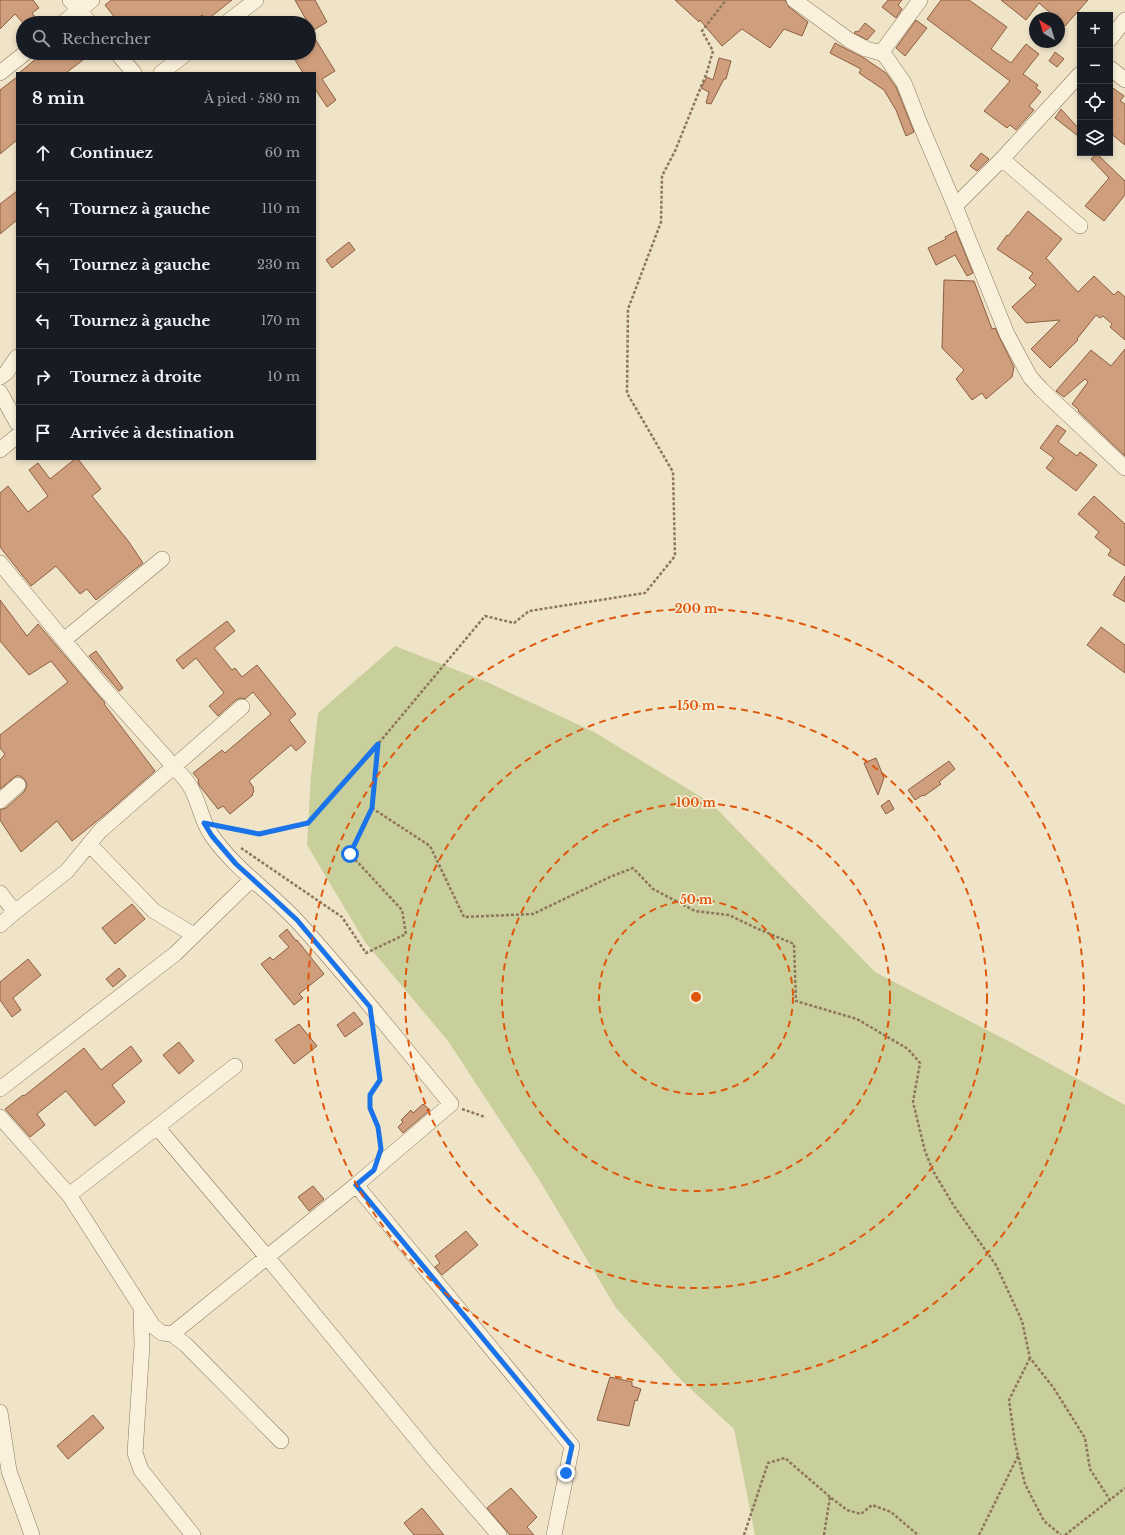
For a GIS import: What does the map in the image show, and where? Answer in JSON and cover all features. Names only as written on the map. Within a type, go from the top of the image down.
[{"type":"street","points":[[67,16],[74,5],[92,0]]},
{"type":"street","points":[[235,16],[256,0]]},
{"type":"street","points":[[794,0],[849,40],[866,49],[881,53],[886,57],[904,83],[1007,334],[1030,377],[1066,414],[1123,462]]},
{"type":"street","points":[[881,53],[920,0]]},
{"type":"street","points":[[74,5],[84,16]]},
{"type":"street","points":[[1113,35],[1125,20]]},
{"type":"street","points":[[0,73],[16,60]]},
{"type":"street","points":[[122,60],[133,72]]},
{"type":"street","points":[[162,72],[178,60]]},
{"type":"street","points":[[1113,70],[1125,80]]},
{"type":"street","points":[[955,206],[1002,159],[1077,77]]},
{"type":"street","points":[[1002,159],[1080,226]]},
{"type":"street","points":[[0,377],[6,373],[16,358]]},
{"type":"street","points":[[0,392],[16,421]]},
{"type":"street","points":[[0,450],[16,437]]},
{"type":"street","points":[[64,640],[162,559]]},
{"type":"street","points":[[0,564],[101,685],[185,779],[193,792],[204,823],[212,836],[231,859],[297,920],[345,975],[451,1104],[356,1185],[172,1334]]},
{"type":"street","points":[[0,925],[14,912],[67,871],[100,831],[242,707]]},
{"type":"street","points":[[0,801],[18,785]]},
{"type":"street","points":[[89,844],[154,911],[194,935]]},
{"type":"street","points":[[0,1089],[175,954],[252,879]]},
{"type":"street","points":[[0,893],[14,912]]},
{"type":"street","points":[[69,1195],[235,1066]]},
{"type":"street","points":[[0,1117],[69,1195],[140,1308],[153,1326],[162,1332],[172,1334],[198,1356],[281,1441]]},
{"type":"street","points":[[157,1127],[267,1257],[428,1454],[499,1535]]},
{"type":"street","points":[[356,1185],[572,1446],[554,1535]]},
{"type":"street","points":[[140,1308],[142,1345],[135,1453],[141,1470],[193,1535]]},
{"type":"street","points":[[0,1412],[9,1471],[32,1535]]},
{"type":"path","points":[[204,823],[259,834],[308,823],[378,744],[485,616],[514,623],[529,611],[645,593],[675,556],[673,472],[627,393],[628,309],[661,222],[662,176],[675,151],[707,72],[713,51],[702,31],[726,0]]},
{"type":"path","points":[[237,845],[342,917],[366,953],[406,934],[402,910],[350,854],[372,808],[378,744]]},
{"type":"path","points":[[372,808],[430,846],[464,917],[533,914],[610,877],[633,868],[653,889],[695,911],[729,914],[756,928],[794,944],[796,1001],[857,1019],[908,1049],[920,1063],[913,1102],[925,1151],[933,1171],[954,1206],[996,1265],[1022,1321],[1030,1358],[1053,1387],[1085,1438],[1090,1469],[1110,1500]]},
{"type":"path","points":[[373,1029],[380,1080],[370,1095],[370,1108],[378,1127],[381,1149]]},
{"type":"path","points":[[451,1104],[485,1117]]},
{"type":"path","points":[[1030,1358],[1009,1400],[1018,1456],[1025,1484],[1044,1521],[1061,1535]]},
{"type":"path","points":[[979,1535],[1018,1456]]},
{"type":"path","points":[[744,1535],[768,1463],[785,1458],[847,1510],[862,1514],[872,1505],[891,1512],[918,1535]]},
{"type":"path","points":[[1065,1535],[1125,1488]]},
{"type":"path","points":[[824,1535],[830,1497]]},
{"type":"green space","points":[[395,646],[487,682],[594,732],[711,803],[875,972],[1012,1043],[1125,1105],[1125,1535],[755,1535],[734,1429],[681,1380],[616,1308],[538,1178],[448,1041],[365,942],[307,845],[311,775],[318,713]]},
{"type":"building","points":[[0,0],[33,0],[39,8],[32,13],[34,16],[17,16],[15,14],[0,29]]},
{"type":"building","points":[[111,0],[232,0],[212,16],[114,16],[105,5]]},
{"type":"building","points":[[295,0],[315,0],[327,22],[316,29],[316,16],[304,16]]},
{"type":"building","points":[[675,0],[785,0],[789,7],[808,22],[802,36],[784,29],[770,48],[742,29],[722,46],[700,20],[699,22]]},
{"type":"building","points":[[888,0],[902,0],[898,5],[902,9],[896,18],[882,7]]},
{"type":"building","points":[[941,0],[969,0],[1007,27],[991,49],[1011,63],[1026,44],[1029,48],[1039,54],[1023,74],[1038,85],[1036,88],[1041,92],[1029,106],[1034,110],[1016,130],[1010,125],[1007,128],[984,111],[1010,81],[927,19]]},
{"type":"building","points":[[1001,0],[1088,0],[1065,26],[1065,12],[1049,12],[1039,3],[1032,12],[1029,12],[1029,16],[1026,20]]},
{"type":"building","points":[[916,20],[927,28],[905,56],[896,48]]},
{"type":"building","points":[[865,23],[875,31],[867,40],[854,33],[856,31],[858,32]]},
{"type":"building","points":[[316,40],[335,71],[322,79],[336,100],[327,107],[316,90],[316,72],[302,72],[295,60],[316,60]]},
{"type":"building","points":[[835,43],[864,58],[886,73],[896,87],[914,132],[906,136],[896,110],[884,90],[859,73],[861,69],[830,53]]},
{"type":"building","points":[[1055,52],[1064,59],[1057,67],[1049,61]]},
{"type":"building","points":[[719,58],[731,61],[726,79],[724,79],[711,104],[706,103],[709,92],[701,88],[707,77],[713,80]]},
{"type":"building","points":[[35,60],[83,60],[67,72],[20,72]]},
{"type":"building","points":[[16,78],[16,141],[0,154],[0,90]]},
{"type":"building","points":[[1113,88],[1124,96],[1120,101],[1125,104],[1125,145],[1113,135]]},
{"type":"building","points":[[1061,109],[1077,127],[1077,135],[1055,118]]},
{"type":"building","points":[[981,153],[989,159],[977,171],[970,166]]},
{"type":"building","points":[[1095,156],[1099,156],[1125,181],[1125,195],[1104,221],[1085,206],[1109,178],[1091,159]]},
{"type":"building","points":[[16,192],[16,221],[0,234],[0,204]]},
{"type":"building","points":[[1028,211],[1062,239],[1046,258],[1078,292],[1094,276],[1114,295],[1118,291],[1125,297],[1125,340],[1110,327],[1112,324],[1103,316],[1100,318],[1096,315],[1077,339],[1078,340],[1050,368],[1031,349],[1060,320],[1026,323],[1012,307],[1036,285],[1029,278],[1033,273],[997,249]]},
{"type":"building","points":[[956,231],[973,273],[967,276],[955,255],[936,265],[928,248],[946,239],[945,237]]},
{"type":"building","points":[[349,242],[355,250],[332,268],[326,260]]},
{"type":"building","points":[[944,280],[974,281],[992,329],[995,328],[1014,367],[1012,377],[986,399],[982,393],[972,400],[956,379],[964,370],[942,348]]},
{"type":"building","points":[[1125,349],[1125,456],[1072,404],[1088,382],[1085,379],[1064,397],[1056,391],[1091,350],[1111,366]]},
{"type":"building","points":[[1057,425],[1066,431],[1058,442],[1077,456],[1080,452],[1097,465],[1076,491],[1046,468],[1054,458],[1040,448]]},
{"type":"building","points":[[74,460],[79,460],[101,489],[92,496],[129,542],[143,563],[96,600],[87,589],[80,594],[56,566],[31,586],[0,547],[0,493],[8,486],[28,512],[48,496],[29,470],[38,463],[50,479]]},
{"type":"building","points":[[1094,496],[1125,524],[1125,566],[1108,555],[1111,550],[1095,537],[1099,532],[1078,514]]},
{"type":"building","points":[[1125,576],[1125,602],[1113,595]]},
{"type":"building","points":[[0,600],[27,636],[38,624],[105,703],[104,704],[155,771],[72,841],[57,821],[21,852],[0,820],[0,810],[6,808],[24,792],[27,784],[20,776],[16,776],[0,789],[0,760],[5,754],[0,748],[0,735],[68,682],[51,661],[29,675],[0,641]]},
{"type":"building","points":[[227,621],[235,631],[214,648],[232,670],[235,668],[242,677],[257,665],[296,714],[289,720],[306,742],[296,751],[291,745],[249,781],[254,788],[253,795],[230,814],[223,806],[218,809],[199,785],[199,780],[193,773],[222,750],[225,753],[271,714],[253,692],[245,699],[241,698],[236,700],[218,716],[209,706],[224,693],[196,658],[183,669],[176,660]]},
{"type":"building","points":[[1101,627],[1125,645],[1125,673],[1087,645]]},
{"type":"building","points":[[96,651],[123,688],[119,691],[89,656]]},
{"type":"building","points":[[876,758],[884,778],[878,795],[864,763]]},
{"type":"building","points":[[949,761],[955,769],[939,782],[941,784],[924,796],[923,795],[915,800],[908,790]]},
{"type":"building","points":[[889,800],[894,809],[886,814],[881,806]]},
{"type":"building","points":[[132,904],[145,919],[115,944],[102,928]]},
{"type":"building","points":[[287,929],[324,974],[299,994],[303,998],[294,1005],[261,964],[270,957],[273,960],[289,947],[279,936]]},
{"type":"building","points":[[28,959],[41,975],[13,998],[21,1010],[12,1017],[0,1000],[0,982]]},
{"type":"building","points":[[119,968],[126,976],[113,987],[106,979]]},
{"type":"building","points":[[354,1012],[363,1024],[345,1037],[337,1025]]},
{"type":"building","points":[[299,1024],[317,1046],[294,1064],[275,1040]]},
{"type":"building","points":[[179,1042],[194,1061],[179,1074],[163,1055]]},
{"type":"building","points":[[131,1046],[142,1061],[112,1085],[125,1102],[95,1126],[66,1091],[37,1114],[45,1125],[30,1137],[5,1109],[23,1095],[24,1096],[84,1048],[101,1070]]},
{"type":"building","points":[[423,1104],[430,1110],[403,1133],[398,1127],[403,1122],[401,1120],[411,1110],[413,1113]]},
{"type":"building","points":[[313,1186],[324,1199],[309,1211],[298,1197]]},
{"type":"building","points":[[466,1231],[478,1245],[442,1275],[435,1267],[440,1263],[435,1256]]},
{"type":"building","points":[[610,1377],[632,1382],[632,1386],[641,1389],[637,1401],[635,1400],[629,1426],[597,1420]]},
{"type":"building","points":[[93,1415],[104,1428],[68,1459],[57,1446]]},
{"type":"building","points":[[511,1488],[537,1517],[527,1527],[534,1535],[510,1535],[487,1508]]},
{"type":"building","points":[[422,1508],[444,1535],[414,1535],[404,1523]]},
{"type":"route","points":[[350,854],[372,808],[378,744],[308,823],[259,834],[204,823],[212,836],[236,864],[297,920],[345,975],[370,1007],[380,1080],[370,1095],[370,1108],[378,1127],[381,1149],[374,1170],[356,1185],[572,1446],[566,1473]]}]
